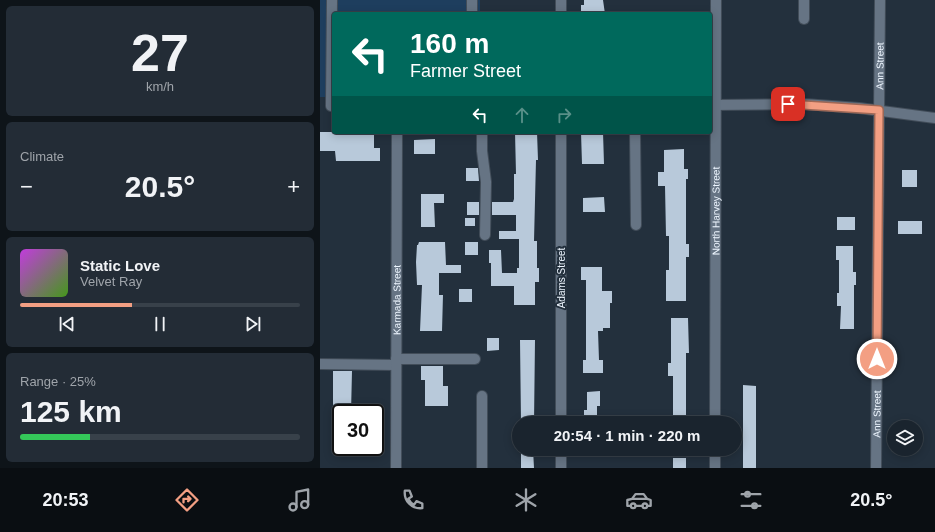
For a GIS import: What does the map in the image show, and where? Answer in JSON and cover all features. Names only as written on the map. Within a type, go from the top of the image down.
[{"type":"street","points":[[320,106],[332,106],[332,0]]},
{"type":"street","points":[[472,0],[472,12]]},
{"type":"street","points":[[561,0],[561,12]]},
{"type":"street","name":"North Harvey Street","points":[[716,0],[713,105],[716,416]]},
{"type":"street","points":[[804,0],[804,18]]},
{"type":"street","name":"Ann Street","points":[[876,468],[880,0]]},
{"type":"street","points":[[713,105],[794,104],[879,110],[935,118]]},
{"type":"street","name":"Karmada Street","points":[[396,468],[397,134]]},
{"type":"street","points":[[482,134],[482,151],[486,182],[485,235]]},
{"type":"street","name":"Adams Street","points":[[561,134],[561,416]]},
{"type":"street","points":[[635,134],[636,225]]},
{"type":"street","points":[[320,364],[475,359]]},
{"type":"street","points":[[482,396],[482,468]]},
{"type":"street","points":[[561,456],[561,468]]},
{"type":"street","points":[[716,456],[716,468]]},
{"type":"shaded area","points":[[320,0],[480,0],[480,12],[332,12],[332,97],[320,97]]},
{"type":"building","points":[[584,0],[603,0],[605,12],[581,12],[581,5],[584,5]]},
{"type":"building","points":[[320,132],[332,132],[332,134],[374,134],[374,148],[380,148],[380,161],[336,161],[335,151],[320,151]]},
{"type":"building","points":[[515,134],[537,134],[538,160],[536,160],[534,241],[537,241],[537,268],[539,268],[539,282],[535,282],[535,305],[514,305],[514,286],[491,286],[491,263],[489,263],[489,250],[501,250],[502,273],[517,273],[517,268],[519,268],[519,239],[499,239],[499,231],[516,231],[516,215],[492,215],[492,202],[513,202],[514,174],[516,174]]},
{"type":"building","points":[[581,134],[603,134],[604,164],[582,164]]},
{"type":"building","points":[[435,139],[435,154],[414,154],[414,140]]},
{"type":"building","points":[[684,149],[684,169],[688,169],[688,179],[686,179],[686,244],[689,244],[689,257],[686,257],[686,301],[666,301],[666,270],[669,270],[669,236],[666,236],[665,186],[658,186],[658,172],[664,172],[664,150]]},
{"type":"building","points":[[466,168],[478,168],[479,181],[466,181]]},
{"type":"building","points":[[902,170],[917,170],[917,187],[902,187]]},
{"type":"building","points":[[421,194],[444,194],[444,203],[434,203],[435,227],[421,227]]},
{"type":"building","points":[[604,197],[605,212],[583,212],[583,198]]},
{"type":"building","points":[[467,202],[479,202],[479,215],[467,215]]},
{"type":"building","points":[[837,217],[855,217],[855,230],[837,230]]},
{"type":"building","points":[[465,218],[475,218],[475,226],[465,226]]},
{"type":"building","points":[[898,221],[922,221],[922,234],[898,234]]},
{"type":"building","points":[[419,242],[445,242],[446,265],[461,265],[461,273],[439,273],[439,295],[443,295],[442,331],[420,331],[422,285],[417,285],[416,262],[417,245]]},
{"type":"building","points":[[465,242],[478,242],[478,255],[465,255]]},
{"type":"building","points":[[836,246],[853,246],[853,272],[856,272],[856,285],[854,285],[854,329],[840,329],[841,306],[837,306],[837,293],[839,293],[839,260],[836,260]]},
{"type":"building","points":[[581,267],[602,267],[602,291],[612,291],[612,303],[610,303],[610,328],[603,328],[603,331],[598,331],[599,360],[603,360],[603,373],[583,373],[583,360],[586,360],[586,280],[581,280]]},
{"type":"building","points":[[459,289],[472,289],[472,302],[459,302]]},
{"type":"building","points":[[671,318],[688,318],[689,353],[686,353],[686,416],[673,416],[673,376],[668,376],[668,363],[671,363]]},
{"type":"building","points":[[487,338],[499,338],[499,350],[487,351]]},
{"type":"building","points":[[520,340],[535,340],[534,416],[521,416]]},
{"type":"building","points":[[421,366],[443,366],[443,386],[448,386],[448,406],[425,406],[425,380],[421,380]]},
{"type":"building","points":[[333,371],[352,371],[351,404],[333,404]]},
{"type":"building","points":[[743,385],[756,386],[756,468],[743,468]]},
{"type":"building","points":[[600,391],[600,406],[597,406],[597,416],[584,416],[584,410],[587,410],[587,392]]},
{"type":"building","points":[[521,456],[533,456],[534,468],[521,468]]},
{"type":"building","points":[[673,458],[686,458],[686,468],[673,468]]},
{"type":"route","points":[[788,104],[879,110],[877,359]]}]
